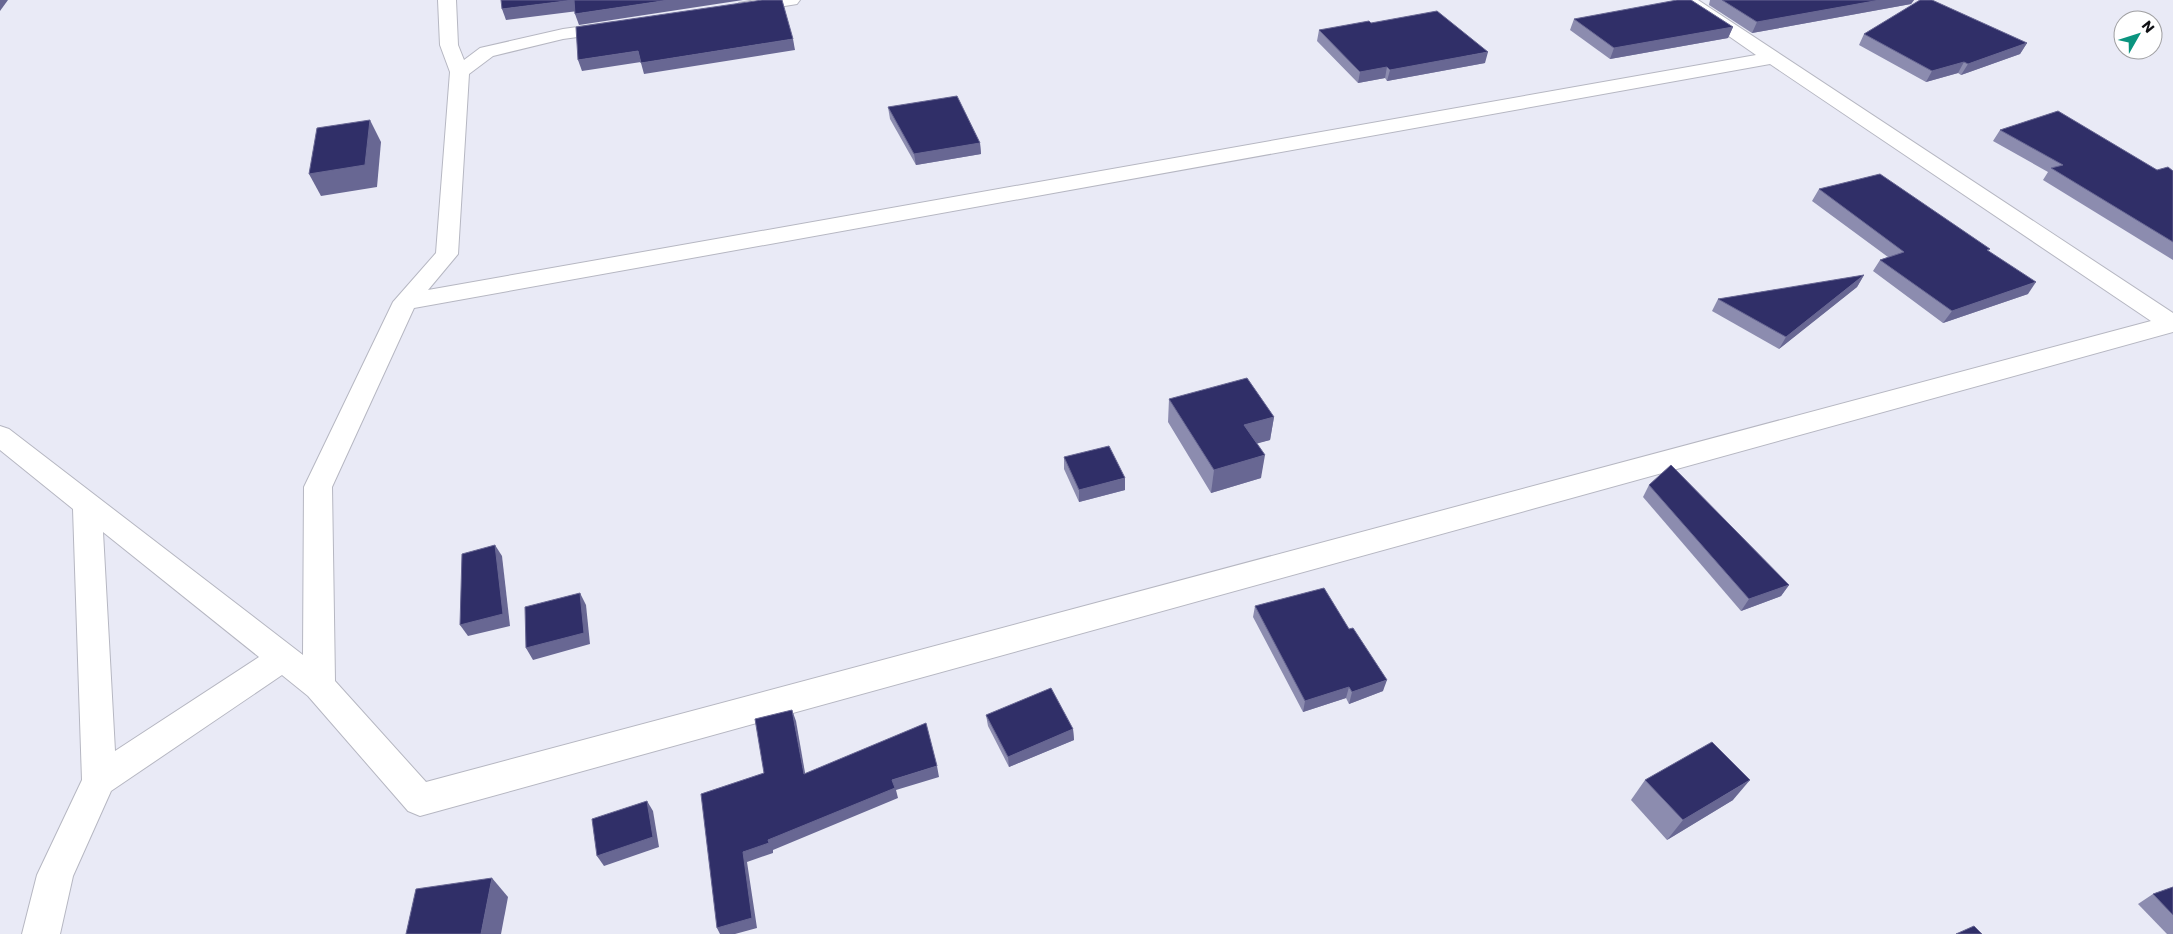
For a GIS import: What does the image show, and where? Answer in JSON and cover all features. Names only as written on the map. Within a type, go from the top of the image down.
[{"type":"street","points":[[319,686],[318,487],[405,302],[447,254],[460,72],[448,45],[447,0]]},
{"type":"street","points":[[724,10],[791,0]]},
{"type":"street","points":[[1686,0],[2173,323]]},
{"type":"street","points":[[460,72],[487,52],[563,34],[639,23]]},
{"type":"street","points":[[405,302],[1774,58]]},
{"type":"street","points":[[0,436],[88,503],[319,686],[420,800],[2173,323]]},
{"type":"street","points":[[41,934],[55,875],[98,780],[88,503]]},
{"type":"street","points":[[98,780],[283,658]]},
{"type":"building","points":[[501,0],[574,0],[502,9]]},
{"type":"building","points":[[574,0],[669,0],[575,14]]},
{"type":"building","points":[[762,0],[782,0],[793,39],[641,63],[638,51],[578,60],[576,27]]},
{"type":"building","points":[[1677,0],[1691,0],[1733,27],[1614,48],[1574,19]]},
{"type":"building","points":[[1722,0],[1880,0],[1757,22]]},
{"type":"building","points":[[1920,0],[1932,0],[2027,43],[1968,64],[1964,62],[1932,71],[1864,34]]},
{"type":"building","points":[[1437,11],[1488,52],[1390,70],[1387,67],[1360,72],[1319,30],[1369,21],[1371,23]]},
{"type":"building","points":[[957,96],[980,143],[914,154],[888,107]]},
{"type":"building","points":[[2058,111],[2157,170],[2168,167],[2173,171],[2173,242],[2051,168],[2063,165],[2000,130]]},
{"type":"building","points":[[370,120],[365,165],[309,174],[317,128]]},
{"type":"building","points":[[1880,174],[1990,249],[1987,250],[2036,282],[1952,311],[1880,260],[1904,252],[1819,189]]},
{"type":"building","points":[[1864,275],[1786,337],[1718,299]]},
{"type":"building","points":[[1247,378],[1274,417],[1244,425],[1265,455],[1214,470],[1169,399]]},
{"type":"building","points":[[1109,446],[1125,478],[1079,490],[1064,457]]},
{"type":"building","points":[[1671,465],[1789,585],[1749,599],[1649,485]]},
{"type":"building","points":[[495,545],[503,614],[460,625],[462,554]]},
{"type":"building","points":[[1324,588],[1349,629],[1353,628],[1387,680],[1352,692],[1349,687],[1305,701],[1255,606]]},
{"type":"building","points":[[580,593],[584,633],[526,648],[525,607]]},
{"type":"building","points":[[1051,688],[1073,729],[1008,757],[986,715]]},
{"type":"building","points":[[792,710],[804,774],[926,723],[937,766],[892,780],[895,788],[768,840],[769,843],[743,852],[752,918],[717,928],[701,794],[764,773],[755,719]]},
{"type":"building","points":[[1712,742],[1750,780],[1683,820],[1645,780]]},
{"type":"building","points":[[647,801],[653,837],[597,856],[592,819]]},
{"type":"building","points":[[492,878],[481,934],[406,934],[416,889]]},
{"type":"building","points":[[2173,887],[2173,915],[2153,894]]},
{"type":"building","points":[[1974,926],[1982,934],[1956,934]]}]
